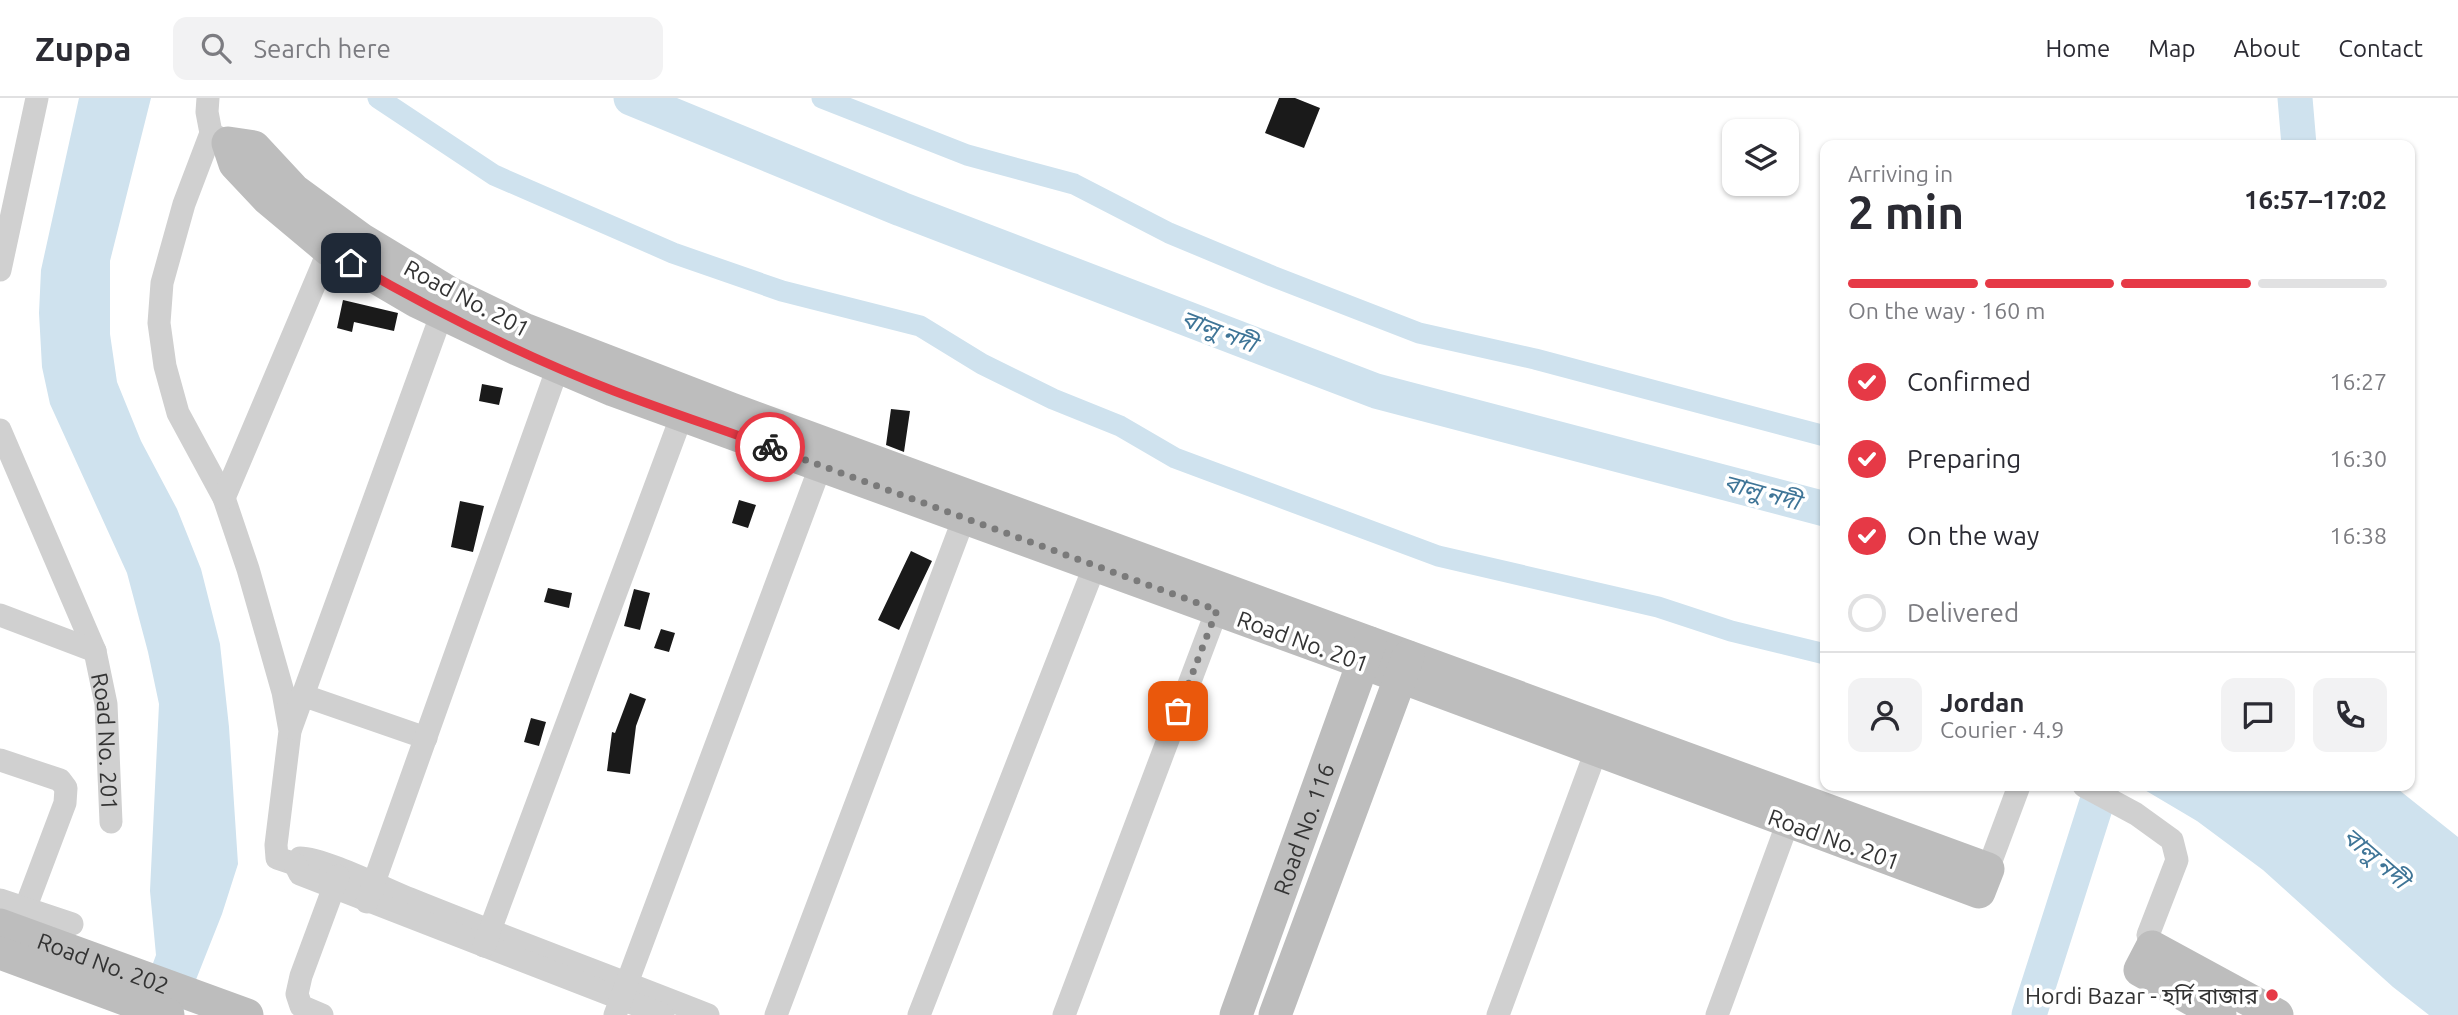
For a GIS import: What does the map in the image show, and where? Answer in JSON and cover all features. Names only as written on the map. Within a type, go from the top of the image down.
[{"type":"street","points":[[0,270],[37,98]]},
{"type":"street","points":[[208,98],[207,112],[219,138],[184,204],[162,283],[159,323],[165,366],[177,413],[224,498],[248,569],[283,692],[290,731]]},
{"type":"street","name":"Road No. 201","points":[[219,138],[235,164],[267,198],[329,250],[442,313],[558,367],[682,415],[831,458],[1091,553],[1217,610],[1366,653],[1983,881]]},
{"type":"street","name":"Road No. 201","points":[[219,138],[254,148],[294,190],[361,239],[450,293],[526,330],[831,458],[964,518],[1091,553],[1332,630],[1366,653]]},
{"type":"street","points":[[224,498],[329,250]]},
{"type":"street","points":[[442,313],[290,731],[275,852],[280,861],[295,864],[300,858],[306,858],[337,879],[487,939],[663,1015]]},
{"type":"street","points":[[370,893],[558,367]]},
{"type":"street","points":[[487,939],[682,415]]},
{"type":"street","name":"Road No. 201","points":[[0,430],[8,468],[94,651],[106,704],[111,822]]},
{"type":"street","points":[[628,1001],[831,458]]},
{"type":"street","points":[[776,1015],[964,518]]},
{"type":"street","points":[[919,1015],[1091,553]]},
{"type":"street","points":[[1064,1015],[1217,610]]},
{"type":"street","points":[[0,615],[94,651]]},
{"type":"street","name":"Road No. 116","points":[[1236,1015],[1366,653]]},
{"type":"street","name":"Road No. 201","points":[[1404,667],[1596,751],[1788,822],[1983,881]]},
{"type":"street","name":"Road No. 116","points":[[1275,1015],[1404,667]]},
{"type":"street","points":[[302,695],[426,738]]},
{"type":"street","points":[[1498,1015],[1596,751]]},
{"type":"street","points":[[0,761],[60,780],[66,788],[65,803],[13,917]]},
{"type":"street","points":[[1983,881],[2017,791]]},
{"type":"street","points":[[2093,791],[2136,814],[2172,839],[2177,860],[2148,935],[2146,958]]},
{"type":"street","points":[[1717,1015],[1788,822]]},
{"type":"street","points":[[323,1015],[301,1006],[297,994],[301,976],[337,879]]},
{"type":"street","points":[[0,900],[13,917],[72,923]]},
{"type":"street","name":"Road No. 202","points":[[13,917],[168,1015]]},
{"type":"street","name":"Road No. 202","points":[[0,953],[241,1013]]},
{"type":"street","points":[[2146,958],[2220,1015]]},
{"type":"street","points":[[2146,958],[2277,1015]]},
{"type":"street","points":[[628,1001],[708,1015]]},
{"type":"water","points":[[79,98],[151,98],[110,261],[110,334],[117,382],[141,441],[177,509],[201,569],[220,644],[229,727],[238,864],[222,914],[182,1015],[134,1015],[156,955],[150,891],[159,704],[127,573],[50,404],[42,367],[39,313],[41,270]]},
{"type":"water","points":[[2146,791],[2400,791],[2458,837],[2458,1015],[2429,1015],[2393,987],[2263,870],[2197,821]]},
{"type":"building","points":[[1279,98],[1295,98],[1320,108],[1304,148],[1265,133]]},
{"type":"building","points":[[343,300],[398,313],[394,331],[354,322],[352,332],[337,328]]},
{"type":"building","points":[[482,384],[503,388],[499,405],[479,401]]},
{"type":"building","points":[[891,409],[910,411],[904,452],[886,445]]},
{"type":"building","points":[[739,500],[756,505],[748,528],[732,523]]},
{"type":"building","points":[[460,501],[484,506],[473,552],[451,547]]},
{"type":"building","points":[[911,551],[932,561],[899,630],[878,620]]},
{"type":"building","points":[[548,588],[572,593],[569,608],[544,602]]},
{"type":"building","points":[[634,589],[650,593],[640,630],[624,626]]},
{"type":"building","points":[[661,629],[675,633],[669,652],[654,648]]},
{"type":"building","points":[[630,693],[646,699],[636,726],[630,774],[607,771],[612,732],[615,733]]},
{"type":"building","points":[[531,718],[546,722],[539,746],[524,742]]},
{"type":"waterway","points":[[378,98],[494,175],[673,253],[782,291],[920,326],[982,364],[1053,399],[1120,426],[1175,458],[1438,556],[1658,607],[1731,631],[1820,653]]},
{"type":"waterway","name":"বালু নদী","points":[[631,98],[901,209],[1376,391],[1820,508]]},
{"type":"waterway","points":[[822,98],[967,155],[1074,184],[1169,233],[1419,333],[1535,359],[1820,435]]},
{"type":"waterway","points":[[2295,98],[2299,140]]},
{"type":"waterway","points":[[2029,1015],[2100,791]]},
{"type":"way so far","points":[[770,447],[1217,610],[1178,711]]},
{"type":"place","name":"Hordi Bazar - হর্দি বাজার","points":[[2272,995]]},
{"type":"route","points":[[351,263],[416,301],[517,349],[613,390],[770,447]]}]
